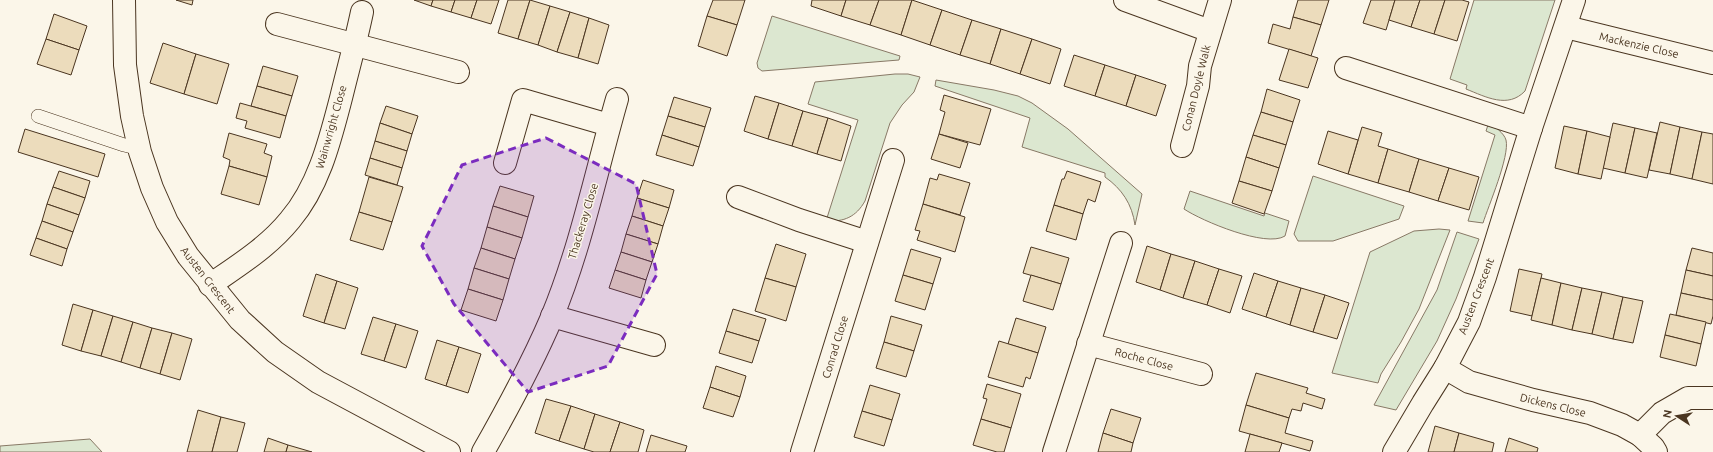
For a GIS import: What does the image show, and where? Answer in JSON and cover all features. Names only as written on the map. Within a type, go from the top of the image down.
[{"type":"street","name":"Austen Crescent","points":[[124,0],[125,65],[132,116],[152,188],[167,222],[188,256],[210,285],[240,320],[281,356],[318,382],[449,452]]},
{"type":"street","name":"Conan Doyle Walk","points":[[1125,0],[1210,30]]},
{"type":"street","name":"Conan Doyle Walk","points":[[1182,146],[1198,86],[1200,66],[1220,0]]},
{"type":"street","name":"Austen Crescent","points":[[1394,452],[1422,403],[1445,368],[1469,322],[1485,277],[1531,128],[1574,0]]},
{"type":"street","name":"Wainwright Close","points":[[210,285],[260,250],[276,236],[300,208],[319,171],[328,146],[362,12]]},
{"type":"street","points":[[276,24],[458,72]]},
{"type":"street","name":"Mackenzie Close","points":[[1566,27],[1713,62]]},
{"type":"street","points":[[1346,68],[1531,128]]},
{"type":"street","name":"Thackeray Close","points":[[483,452],[526,374],[552,316],[579,238],[617,99]]},
{"type":"street","points":[[505,164],[523,100],[609,125]]},
{"type":"street","name":"Conrad Close","points":[[802,452],[893,160]]},
{"type":"street","points":[[738,197],[799,220],[867,242]]},
{"type":"street","points":[[1054,452],[1121,244]]},
{"type":"street","points":[[552,316],[654,345]]},
{"type":"street","name":"Roche Close","points":[[1088,344],[1201,374]]},
{"type":"street","name":"Dickens Close","points":[[1445,368],[1469,382],[1590,414],[1622,425],[1640,435],[1653,447],[1656,452]]},
{"type":"street","points":[[1640,435],[1662,413],[1688,398],[1713,398]]},
{"type":"lane","points":[[38,116],[124,146],[140,148]]},
{"type":"highlighted area","points":[[546,138],[636,184],[657,274],[608,366],[528,392],[454,304],[422,246],[462,165]]},
{"type":"green space","points":[[1474,0],[1555,0],[1525,91],[1511,99],[1497,100],[1489,98],[1466,89],[1467,85],[1450,79]]},
{"type":"green space","points":[[772,16],[900,56],[899,60],[762,71],[758,68],[757,63]]},
{"type":"green space","points":[[908,74],[920,77],[914,92],[902,105],[890,123],[865,201],[853,215],[838,221],[826,221],[858,120],[808,104],[815,82]]},
{"type":"green space","points":[[936,80],[994,90],[1018,96],[1032,103],[1068,129],[1142,194],[1135,225],[1134,217],[1129,204],[1121,192],[1105,177],[1105,173],[1022,147],[1030,118],[935,86]]},
{"type":"green space","points":[[1489,122],[1505,137],[1505,157],[1498,182],[1483,223],[1468,221],[1495,135],[1486,131]]},
{"type":"green space","points":[[1313,176],[1404,206],[1399,219],[1333,241],[1298,241],[1294,234]]},
{"type":"green space","points":[[1190,191],[1264,216],[1265,213],[1289,221],[1285,236],[1276,239],[1264,239],[1249,236],[1234,232],[1205,220],[1184,209]]},
{"type":"green space","points":[[1439,229],[1450,230],[1419,309],[1381,374],[1378,383],[1332,373],[1370,252],[1414,231]]},
{"type":"green space","points":[[1457,232],[1479,239],[1456,299],[1437,341],[1396,410],[1374,405],[1437,290]]},
{"type":"green space","points":[[90,439],[102,452],[0,452],[0,446]]},
{"type":"building","points":[[176,0],[193,0],[192,5]]},
{"type":"building","points":[[414,0],[433,0],[431,6]]},
{"type":"building","points":[[433,0],[455,0],[451,12],[431,6]]},
{"type":"building","points":[[455,0],[477,0],[471,18],[451,12]]},
{"type":"building","points":[[477,0],[499,0],[491,24],[471,18]]},
{"type":"building","points":[[508,0],[530,0],[518,39],[498,33]]},
{"type":"building","points":[[530,0],[550,6],[538,45],[518,39]]},
{"type":"building","points":[[713,0],[745,0],[737,25],[707,16]]},
{"type":"building","points":[[812,0],[846,0],[841,16],[811,6]]},
{"type":"building","points":[[846,0],[879,0],[870,25],[841,16]]},
{"type":"building","points":[[879,0],[912,0],[901,35],[870,25]]},
{"type":"building","points":[[912,0],[942,10],[930,45],[901,35]]},
{"type":"building","points":[[1298,0],[1329,0],[1321,25],[1293,17]]},
{"type":"building","points":[[1371,0],[1395,0],[1386,30],[1363,23]]},
{"type":"building","points":[[1395,0],[1420,0],[1411,27],[1389,20]]},
{"type":"building","points":[[1420,0],[1445,0],[1434,34],[1411,27]]},
{"type":"building","points":[[1445,0],[1462,0],[1469,2],[1457,41],[1434,34]]},
{"type":"building","points":[[550,6],[570,12],[557,52],[538,45]]},
{"type":"building","points":[[942,10],[972,20],[960,55],[930,45]]},
{"type":"building","points":[[570,12],[589,18],[578,58],[557,52]]},
{"type":"building","points":[[54,14],[87,26],[79,50],[46,39]]},
{"type":"building","points":[[707,16],[737,25],[727,56],[698,46]]},
{"type":"building","points":[[1293,17],[1321,25],[1311,56],[1268,43],[1273,24],[1290,29]]},
{"type":"building","points":[[589,18],[609,25],[598,64],[578,58]]},
{"type":"building","points":[[972,20],[1001,29],[990,64],[960,55]]},
{"type":"building","points":[[1001,29],[1032,39],[1020,74],[990,64]]},
{"type":"building","points":[[46,39],[79,50],[71,75],[37,64]]},
{"type":"building","points":[[1032,39],[1061,49],[1050,84],[1020,74]]},
{"type":"building","points":[[163,43],[196,54],[184,94],[150,83]]},
{"type":"building","points":[[1289,49],[1318,58],[1308,88],[1279,80]]},
{"type":"building","points":[[196,54],[229,64],[217,104],[184,94]]},
{"type":"building","points":[[1074,55],[1105,65],[1095,96],[1064,86]]},
{"type":"building","points":[[1105,65],[1136,75],[1126,106],[1095,96]]},
{"type":"building","points":[[263,66],[298,76],[292,96],[257,86]]},
{"type":"building","points":[[1136,75],[1166,85],[1156,116],[1126,106]]},
{"type":"building","points":[[257,86],[292,96],[286,116],[251,106]]},
{"type":"building","points":[[1267,89],[1300,100],[1293,122],[1261,112]]},
{"type":"building","points":[[944,95],[991,109],[980,145],[939,134],[945,112],[940,110]]},
{"type":"building","points":[[755,96],[779,103],[768,139],[744,131]]},
{"type":"building","points":[[674,97],[711,108],[705,127],[668,116]]},
{"type":"building","points":[[240,103],[286,116],[280,138],[245,128],[247,121],[236,118]]},
{"type":"building","points":[[779,103],[803,111],[792,146],[768,139]]},
{"type":"building","points":[[386,106],[418,116],[412,134],[380,123]]},
{"type":"building","points":[[803,111],[828,118],[817,154],[792,146]]},
{"type":"building","points":[[1261,112],[1293,122],[1286,145],[1253,135]]},
{"type":"building","points":[[668,116],[705,127],[699,147],[662,135]]},
{"type":"building","points":[[828,118],[851,126],[841,161],[817,154]]},
{"type":"building","points":[[1660,122],[1680,127],[1670,174],[1649,170]]},
{"type":"building","points":[[380,123],[412,134],[407,151],[375,141]]},
{"type":"building","points":[[1613,123],[1635,128],[1625,173],[1603,168]]},
{"type":"building","points":[[1564,126],[1587,131],[1578,174],[1555,168]]},
{"type":"building","points":[[1362,127],[1382,133],[1378,146],[1388,149],[1378,183],[1348,174]]},
{"type":"building","points":[[1680,127],[1702,132],[1692,179],[1670,174]]},
{"type":"building","points":[[1635,128],[1657,133],[1647,178],[1625,173]]},
{"type":"building","points":[[25,129],[105,154],[98,177],[18,152]]},
{"type":"building","points":[[1328,131],[1358,140],[1348,174],[1318,164]]},
{"type":"building","points":[[1587,131],[1610,137],[1601,179],[1578,174]]},
{"type":"building","points":[[1702,132],[1713,134],[1713,184],[1692,179]]},
{"type":"building","points":[[229,133],[267,144],[264,153],[272,156],[267,177],[229,166],[230,160],[223,157]]},
{"type":"building","points":[[939,134],[968,143],[960,168],[931,159]]},
{"type":"building","points":[[662,135],[699,147],[693,166],[656,155]]},
{"type":"building","points":[[1253,135],[1286,145],[1279,168],[1246,157]]},
{"type":"building","points":[[375,141],[407,151],[402,168],[370,158]]},
{"type":"building","points":[[1388,149],[1419,159],[1409,192],[1378,183]]},
{"type":"building","points":[[1246,157],[1279,168],[1272,191],[1239,181]]},
{"type":"building","points":[[370,158],[402,168],[397,185],[365,175]]},
{"type":"building","points":[[1419,159],[1449,168],[1438,201],[1409,192]]},
{"type":"building","points":[[229,166],[267,177],[259,205],[221,194]]},
{"type":"building","points":[[1449,168],[1479,177],[1469,210],[1438,201]]},
{"type":"building","points":[[59,171],[90,181],[85,198],[53,187]]},
{"type":"building","points":[[1067,171],[1101,182],[1095,202],[1088,199],[1083,214],[1054,205],[1062,179],[1064,179]]},
{"type":"building","points":[[939,174],[970,183],[960,215],[923,204],[930,178],[937,180]]},
{"type":"building","points":[[369,177],[403,187],[392,222],[359,212]]},
{"type":"building","points":[[643,180],[674,190],[669,208],[637,198]]},
{"type":"building","points":[[1239,181],[1272,191],[1264,214],[1232,203]]},
{"type":"building","points":[[500,186],[534,196],[528,217],[493,206]]},
{"type":"building","points":[[53,187],[85,198],[79,215],[47,204]]},
{"type":"building","points":[[637,198],[669,208],[663,226],[632,216]]},
{"type":"building","points":[[47,204],[79,215],[73,232],[42,221]]},
{"type":"building","points":[[923,204],[965,217],[955,252],[917,240],[920,231],[915,230]]},
{"type":"building","points":[[1054,205],[1083,214],[1076,240],[1046,231]]},
{"type":"building","points":[[493,206],[528,217],[522,238],[487,227]]},
{"type":"building","points":[[359,212],[392,222],[383,250],[350,240]]},
{"type":"building","points":[[632,216],[663,226],[658,244],[626,234]]},
{"type":"building","points":[[42,221],[73,232],[67,249],[36,238]]},
{"type":"building","points":[[487,227],[522,238],[515,259],[481,248]]},
{"type":"building","points":[[626,234],[658,244],[652,262],[621,252]]},
{"type":"building","points":[[36,238],[67,249],[62,266],[30,255]]},
{"type":"building","points":[[776,244],[806,254],[796,287],[765,278]]},
{"type":"building","points":[[1147,246],[1171,254],[1160,290],[1136,282]]},
{"type":"building","points":[[1031,247],[1069,258],[1061,284],[1023,273]]},
{"type":"building","points":[[481,248],[515,259],[509,279],[474,268]]},
{"type":"building","points":[[1692,248],[1713,253],[1713,276],[1686,270]]},
{"type":"building","points":[[911,249],[941,258],[933,284],[903,275]]},
{"type":"building","points":[[621,252],[652,262],[646,280],[615,270]]},
{"type":"building","points":[[1171,254],[1195,261],[1183,298],[1160,290]]},
{"type":"building","points":[[1195,261],[1219,269],[1207,305],[1183,298]]},
{"type":"building","points":[[474,268],[509,279],[503,300],[468,289]]},
{"type":"building","points":[[1219,269],[1242,276],[1230,313],[1207,305]]},
{"type":"building","points":[[1519,269],[1542,274],[1532,316],[1510,311]]},
{"type":"building","points":[[615,270],[646,280],[641,298],[609,288]]},
{"type":"building","points":[[1686,270],[1713,276],[1713,300],[1681,293]]},
{"type":"building","points":[[1254,273],[1278,281],[1266,317],[1242,309]]},
{"type":"building","points":[[316,274],[337,281],[324,323],[303,316]]},
{"type":"building","points":[[903,275],[933,284],[925,310],[895,301]]},
{"type":"building","points":[[1031,275],[1061,284],[1053,310],[1023,301]]},
{"type":"building","points":[[765,278],[796,287],[786,321],[755,311]]},
{"type":"building","points":[[1541,278],[1561,283],[1552,325],[1531,320]]},
{"type":"building","points":[[337,281],[358,288],[345,329],[324,323]]},
{"type":"building","points":[[1278,281],[1301,288],[1290,325],[1266,317]]},
{"type":"building","points":[[1561,283],[1582,288],[1572,330],[1552,325]]},
{"type":"building","points":[[1301,288],[1325,295],[1313,332],[1290,325]]},
{"type":"building","points":[[1582,288],[1602,292],[1592,334],[1572,330]]},
{"type":"building","points":[[468,289],[503,300],[496,321],[461,310]]},
{"type":"building","points":[[1602,292],[1623,297],[1613,339],[1592,334]]},
{"type":"building","points":[[1681,293],[1713,300],[1713,316],[1711,324],[1676,315]]},
{"type":"building","points":[[1325,295],[1349,303],[1337,339],[1313,332]]},
{"type":"building","points":[[1623,297],[1643,301],[1633,343],[1613,339]]},
{"type":"building","points":[[73,304],[93,310],[81,351],[62,345]]},
{"type":"building","points":[[733,309],[766,319],[759,341],[726,331]]},
{"type":"building","points":[[93,310],[113,316],[101,356],[81,351]]},
{"type":"building","points":[[1670,314],[1706,322],[1701,344],[1665,335]]},
{"type":"building","points":[[113,316],[133,322],[121,362],[101,356]]},
{"type":"building","points":[[891,316],[922,325],[914,351],[884,342]]},
{"type":"building","points":[[373,317],[396,324],[384,361],[361,354]]},
{"type":"building","points":[[1016,318],[1046,327],[1038,353],[1008,344]]},
{"type":"building","points":[[133,322],[152,328],[140,368],[121,362]]},
{"type":"building","points":[[396,324],[418,331],[406,368],[384,361]]},
{"type":"building","points":[[152,328],[172,333],[160,374],[140,368]]},
{"type":"building","points":[[726,331],[759,341],[752,363],[719,353]]},
{"type":"building","points":[[172,333],[192,339],[180,380],[160,374]]},
{"type":"building","points":[[1665,335],[1701,344],[1696,366],[1660,357]]},
{"type":"building","points":[[437,340],[459,347],[446,386],[425,379]]},
{"type":"building","points":[[999,341],[1038,353],[1030,379],[1026,377],[1023,387],[988,377]]},
{"type":"building","points":[[884,342],[914,351],[906,377],[876,368]]},
{"type":"building","points":[[459,347],[481,354],[468,393],[446,386]]},
{"type":"building","points":[[716,366],[746,376],[740,397],[710,387]]},
{"type":"building","points":[[1256,373],[1308,388],[1306,393],[1325,399],[1322,409],[1303,403],[1301,411],[1292,409],[1289,418],[1246,405]]},
{"type":"building","points":[[987,384],[1021,394],[1011,428],[981,419],[987,399],[983,398]]},
{"type":"building","points":[[870,385],[900,394],[892,420],[862,411]]},
{"type":"building","points":[[710,387],[740,397],[733,417],[703,408]]},
{"type":"building","points":[[546,399],[571,406],[559,441],[535,433]]},
{"type":"building","points":[[1246,405],[1289,418],[1285,433],[1313,441],[1310,451],[1239,431]]},
{"type":"building","points":[[571,406],[595,414],[584,449],[559,441]]},
{"type":"building","points":[[1111,409],[1141,418],[1133,443],[1103,433]]},
{"type":"building","points":[[198,410],[221,417],[212,452],[187,452]]},
{"type":"building","points":[[862,411],[892,420],[884,446],[854,437]]},
{"type":"building","points":[[595,414],[620,422],[610,452],[594,452],[584,449]]},
{"type":"building","points":[[221,417],[245,423],[237,452],[212,452]]},
{"type":"building","points":[[981,419],[1011,428],[1004,452],[997,452],[973,445]]},
{"type":"building","points":[[620,422],[644,430],[638,452],[610,452]]},
{"type":"building","points":[[1435,426],[1459,433],[1454,452],[1428,452]]},
{"type":"building","points":[[1103,433],[1133,443],[1131,452],[1098,452]]},
{"type":"building","points":[[1459,433],[1494,443],[1492,452],[1454,452]]},
{"type":"building","points":[[1250,434],[1282,443],[1279,452],[1245,452]]},
{"type":"building","points":[[651,435],[687,446],[685,452],[646,452]]},
{"type":"building","points":[[268,438],[288,445],[286,452],[264,452]]},
{"type":"building","points":[[1509,438],[1538,448],[1537,452],[1505,452]]},
{"type":"building","points":[[288,445],[312,452],[286,452]]}]
